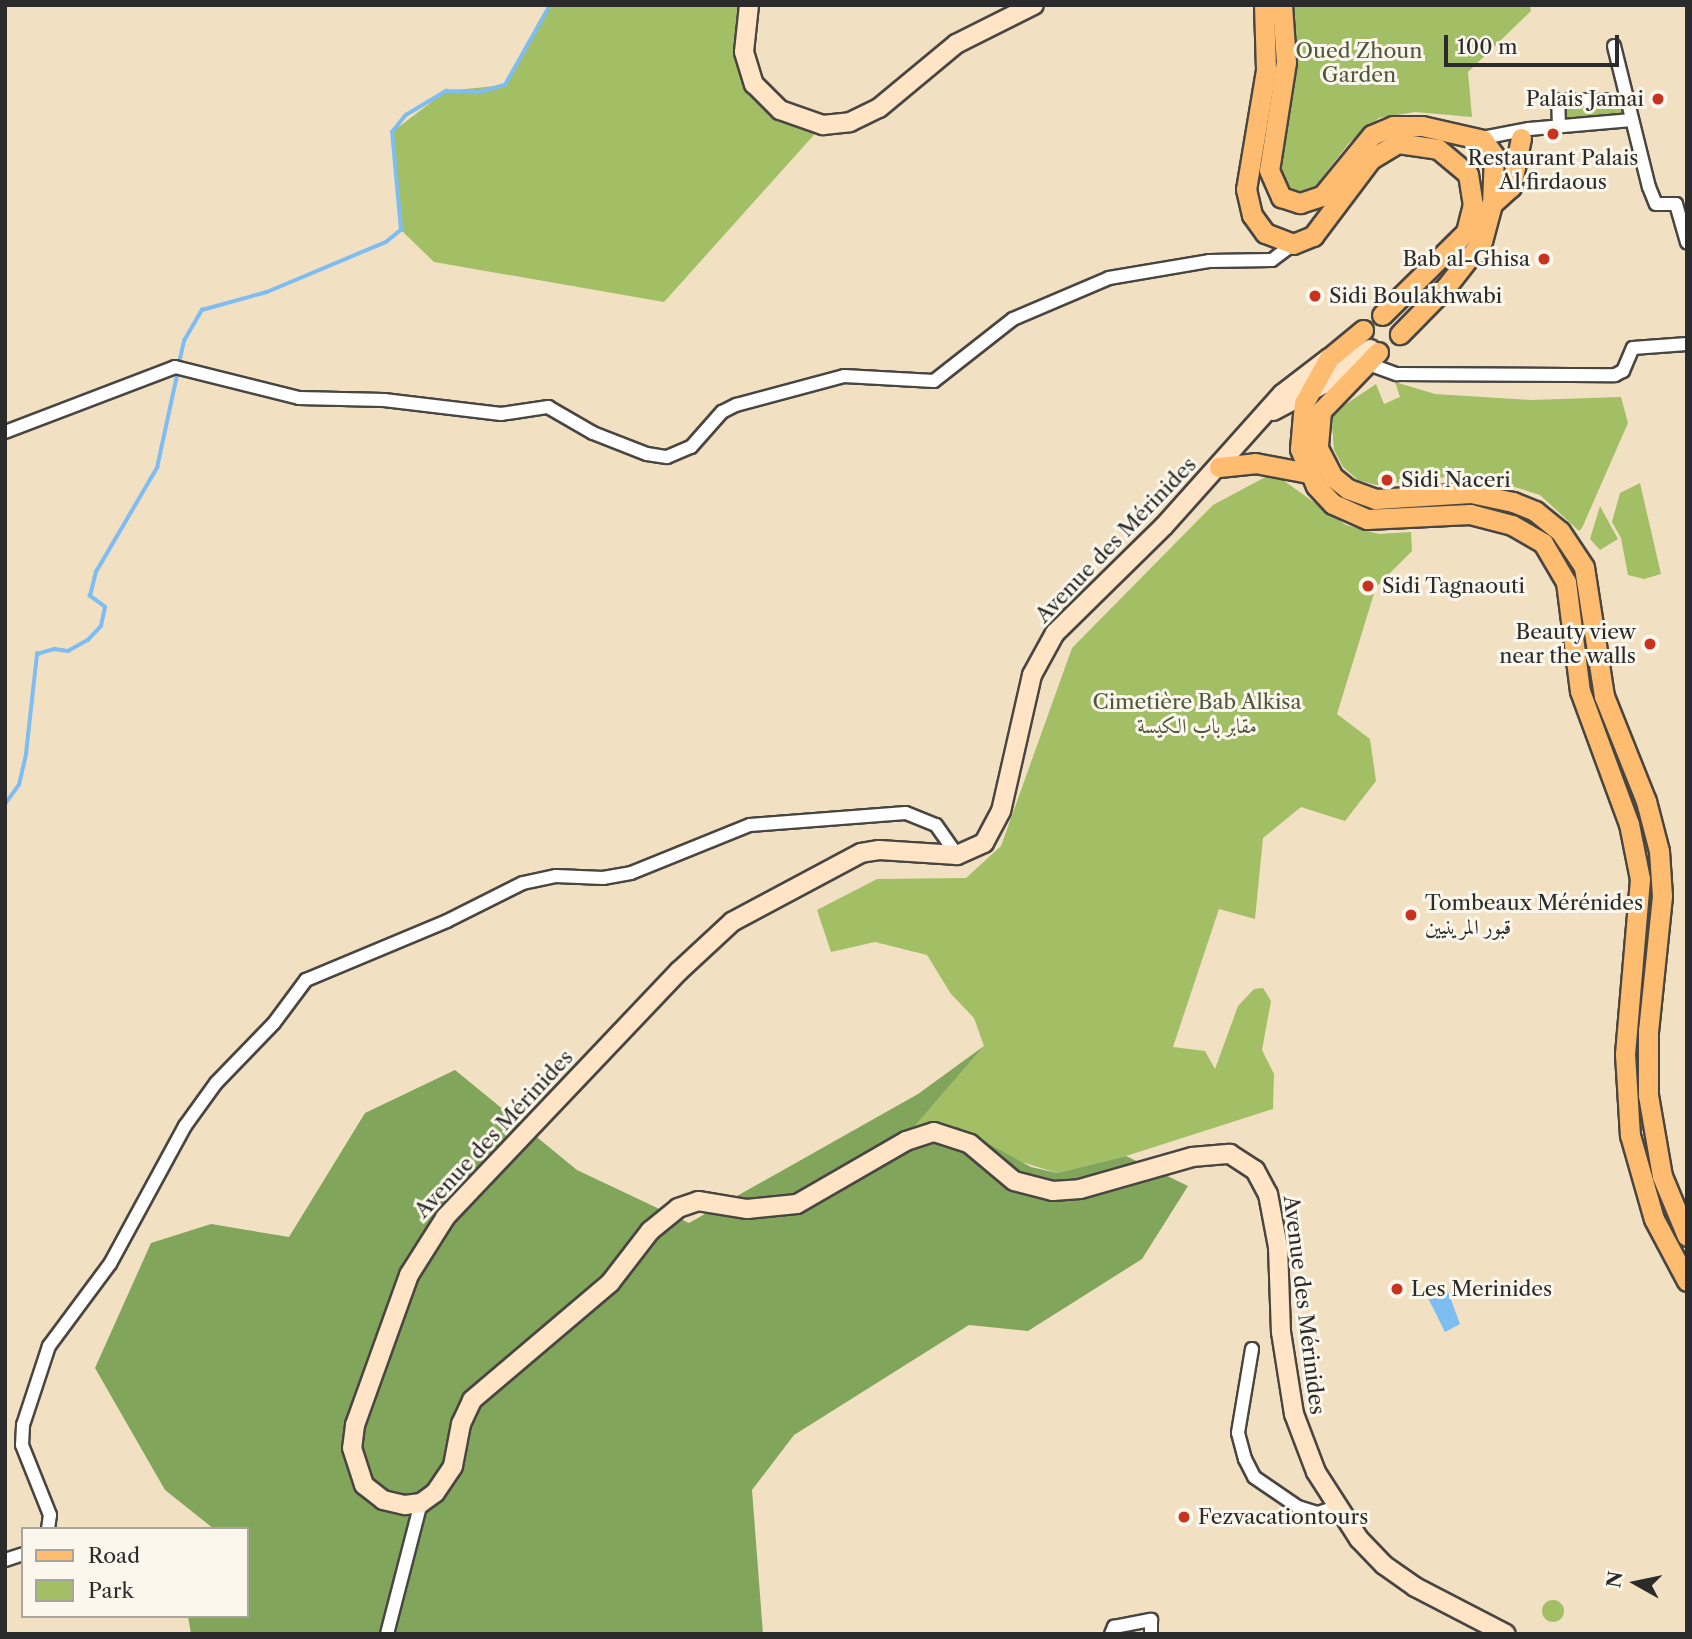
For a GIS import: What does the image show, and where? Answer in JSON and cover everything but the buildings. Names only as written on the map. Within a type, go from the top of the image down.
[{"type":"main road","points":[[749,5],[744,52],[754,84],[779,110],[823,125],[850,122],[879,108],[956,44],[1034,5]]},
{"type":"main road","points":[[1264,5],[1267,58],[1248,162],[1247,198],[1259,228],[1277,241],[1293,243],[1320,230],[1371,159],[1385,148],[1416,143],[1463,168],[1473,204],[1466,232],[1382,315],[1368,320],[1363,330],[1329,358],[1307,394],[1299,437],[1308,473],[1333,504],[1367,519],[1470,514],[1504,522],[1543,542],[1560,569],[1572,603],[1580,691],[1629,824],[1640,880],[1625,1045],[1630,1135],[1654,1219],[1687,1281]]},
{"type":"main road","points":[[1266,414],[1307,394],[1371,355],[1394,347],[1400,334],[1478,249],[1492,204],[1491,146],[1475,139],[1422,126],[1393,126],[1372,135],[1322,196],[1300,203],[1281,197],[1269,170],[1286,62],[1282,5]]},
{"type":"main road","points":[[1492,204],[1511,187],[1525,133]]},
{"type":"main road","points":[[1382,315],[1395,321],[1400,334]]},
{"type":"main road","points":[[1363,330],[1371,355]]},
{"type":"main road","points":[[1371,355],[1327,401],[1318,419],[1321,456],[1340,483],[1376,499],[1471,493],[1513,502],[1535,511],[1560,531],[1584,567],[1604,696],[1646,801],[1659,851],[1661,911],[1648,1031],[1647,1086],[1662,1176],[1687,1236]]},
{"type":"main road","name":"Avenue des Mérinides","points":[[1329,358],[1294,382],[1219,467],[1048,643],[1032,675],[994,831],[985,843],[957,855],[879,850],[861,853],[732,922],[669,981],[445,1218],[409,1275],[355,1425],[352,1448],[364,1485],[383,1500],[421,1503],[435,1493],[453,1466],[461,1424],[472,1399],[610,1283],[650,1231],[678,1208],[698,1202],[747,1209],[797,1204],[906,1141],[934,1132],[970,1144],[1014,1181],[1053,1191],[1080,1189],[1215,1153],[1236,1156],[1255,1170],[1272,1208],[1281,1332],[1296,1424],[1337,1507],[1364,1546],[1396,1574],[1506,1634]]},
{"type":"main road","points":[[1219,467],[1255,463],[1308,473]]},
{"type":"street","points":[[1614,46],[1655,202],[1676,204],[1687,242]]},
{"type":"street","points":[[1559,126],[1558,100],[1627,100]]},
{"type":"street","points":[[1475,139],[1559,126],[1632,120]]},
{"type":"street","points":[[1492,166],[1525,133]]},
{"type":"street","points":[[5,432],[181,368],[299,398],[384,400],[501,414],[548,407],[593,433],[647,454],[667,457],[691,447],[722,412],[736,405],[844,376],[934,381],[1013,319],[1109,278],[1209,261],[1272,260],[1293,243]]},
{"type":"street","points":[[1371,355],[1397,374],[1615,375],[1623,371],[1633,348],[1687,344]]},
{"type":"street","points":[[48,1527],[50,1515],[22,1445],[23,1425],[49,1346],[110,1264],[156,1174],[201,1104],[236,1058],[274,1023],[306,980],[447,921],[523,883],[556,876],[631,873],[750,825],[906,813],[936,825],[957,855]]},
{"type":"street","points":[[1252,1349],[1238,1433],[1249,1468],[1254,1476],[1298,1507],[1318,1513],[1337,1507]]},
{"type":"street","points":[[387,1634],[421,1503]]},
{"type":"street","points":[[1111,1634],[1114,1627],[1151,1620],[1151,1634]]},
{"type":"green space","points":[[548,5],[746,5],[736,18],[751,86],[822,126],[664,302],[434,262],[401,230],[392,132],[446,91],[505,85]]},
{"type":"green space","name":"Oued Zhoun Garden","points":[[1292,5],[1530,5],[1531,11],[1468,72],[1472,117],[1415,112],[1379,118],[1349,143],[1314,188],[1290,194],[1279,176],[1297,52]]},
{"type":"green space","points":[[1631,99],[1636,119],[1559,124],[1558,100]]},
{"type":"green space","points":[[1395,382],[1435,394],[1531,400],[1621,397],[1628,423],[1582,528],[1579,531],[1540,495],[1489,479],[1455,476],[1376,485],[1358,480],[1343,467],[1334,450],[1331,414],[1376,384],[1384,404],[1400,397]]},
{"type":"green space","name":"Cimetière Bab Alkisa مقابر باب الكيسة","points":[[1273,473],[1346,525],[1379,534],[1411,532],[1412,551],[1376,587],[1337,714],[1370,739],[1376,781],[1345,821],[1301,807],[1263,838],[1255,919],[1219,909],[1173,1047],[1205,1051],[1215,1069],[1238,1006],[1254,989],[1263,988],[1271,1001],[1262,1050],[1274,1074],[1273,1109],[1126,1156],[1057,1173],[913,1128],[984,1046],[974,1018],[951,994],[927,955],[875,942],[831,952],[817,910],[877,879],[966,878],[1001,846],[1072,648],[1213,505]]},
{"type":"green space","points":[[1640,483],[1661,574],[1644,579],[1628,575],[1621,538],[1612,522],[1620,493]]},
{"type":"green space","points":[[1600,506],[1618,539],[1600,550],[1590,539]]},
{"type":"green space","points":[[984,1046],[914,1127],[958,1127],[1031,1167],[1057,1173],[1126,1156],[1188,1186],[1142,1259],[1028,1331],[969,1325],[794,1435],[752,1490],[763,1634],[191,1634],[188,1618],[248,1618],[248,1527],[211,1527],[165,1490],[95,1368],[151,1243],[211,1224],[289,1237],[365,1113],[455,1070],[577,1170],[689,1223],[918,1094]]},
{"type":"green space","points":[[1553,1600],[1561,1603],[1564,1611],[1561,1619],[1553,1622],[1545,1619],[1542,1611],[1545,1603]]},
{"type":"water","points":[[1446,1286],[1460,1324],[1445,1332],[1427,1296]]},
{"type":"waterway","points":[[179,363],[184,341],[202,310],[267,292],[386,242],[401,230],[392,132],[406,115],[446,91],[480,92],[505,85],[550,5]]},
{"type":"waterway","points":[[5,804],[19,785],[26,754],[37,654],[54,649],[68,651],[88,640],[101,626],[105,607],[90,596],[96,572],[157,468],[178,371]]},
{"type":"place","name":"Palais Jamai","points":[[1658,99]]},
{"type":"place","name":"Restaurant Palais Al firdaous","points":[[1553,134]]},
{"type":"place","name":"Bab al-Ghisa","points":[[1544,259]]},
{"type":"place","name":"Sidi Boulakhwabi","points":[[1315,296]]},
{"type":"place","name":"Sidi Naceri","points":[[1387,480]]},
{"type":"place","name":"Sidi Tagnaouti","points":[[1368,586]]},
{"type":"place","name":"Beauty view near the walls","points":[[1650,644]]},
{"type":"place","name":"Tombeaux Mérénides قبور المرينيين","points":[[1411,915]]},
{"type":"place","name":"Les Merinides","points":[[1397,1289]]},
{"type":"place","name":"Fezvacationtours","points":[[1184,1517]]}]
